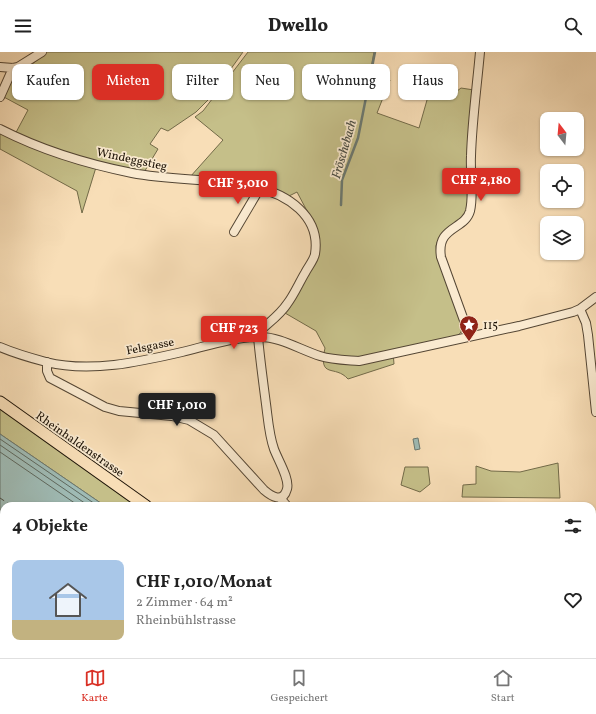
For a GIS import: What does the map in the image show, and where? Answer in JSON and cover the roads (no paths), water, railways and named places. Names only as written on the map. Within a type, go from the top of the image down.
[{"type":"main road","name":"Rheinhaldenstrasse","points":[[0,402],[140,502]]},
{"type":"street","points":[[23,64],[42,52]]},
{"type":"street","points":[[467,337],[466,326],[440,257],[439,247],[444,236],[466,218],[471,204],[471,155],[480,52]]},
{"type":"street","points":[[0,68],[12,68]]},
{"type":"street","points":[[0,97],[12,70]]},
{"type":"street","name":"Windeggstieg","points":[[0,129],[30,143],[65,155],[132,173],[164,178],[260,188],[285,197],[296,204],[312,228],[315,244],[315,256],[287,304],[259,332],[258,337]]},
{"type":"street","points":[[234,232],[260,188]]},
{"type":"street","points":[[596,297],[580,309],[586,323],[588,335],[596,412]]},
{"type":"street","name":"Felsgasse","points":[[0,347],[47,362],[76,366],[110,365],[141,361],[231,340],[258,337],[269,338],[320,356],[338,360],[359,361],[519,326],[580,309]]},
{"type":"street","points":[[258,337],[270,431],[274,449],[288,484],[287,492],[280,498]]},
{"type":"street","points":[[47,362],[47,372],[50,378],[105,407],[119,411],[172,416],[190,420],[214,435],[264,490],[272,496],[280,498],[284,502]]},
{"type":"water","points":[[0,434],[99,502],[0,502]]},
{"type":"water","points":[[418,438],[420,449],[415,450],[413,439]]},
{"type":"waterway","name":"Fröschebach","points":[[341,205],[342,180],[358,138],[375,52]]},
{"type":"place","name":"115","points":[[469,342]]}]
